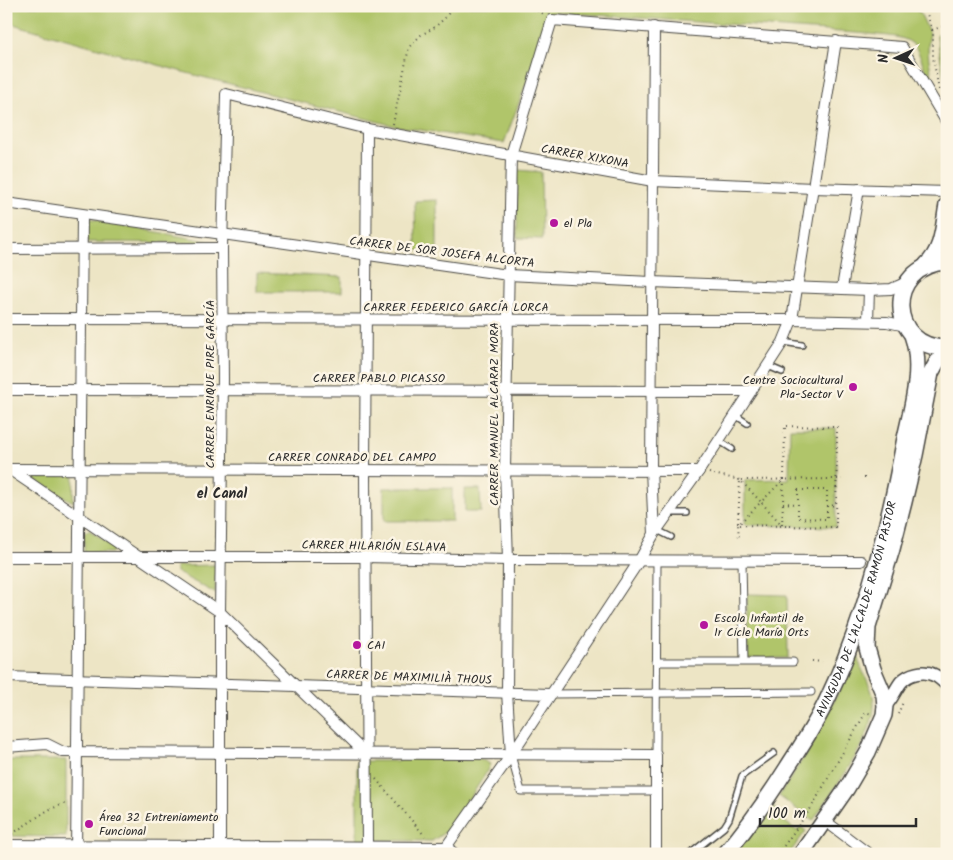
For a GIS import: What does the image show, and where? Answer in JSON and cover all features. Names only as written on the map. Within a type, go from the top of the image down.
[{"type":"main road","points":[[907,282],[919,269],[934,258],[939,248],[947,204]]},
{"type":"main road","points":[[926,265],[947,262]]},
{"type":"main road","name":"AVINGUDA DE L'ALCALDE RAMÓN PASTOR","points":[[724,854],[761,809],[810,733],[827,700],[852,640],[878,558],[897,480],[917,369],[916,346],[902,314],[900,303],[902,292],[907,282]]},
{"type":"main road","points":[[909,330],[930,346],[947,348]]},
{"type":"main road","name":"AVINGUDA DE L'ALCALDE RAMÓN PASTOR","points":[[886,706],[881,687],[869,657],[866,639],[868,627],[892,549],[906,493],[930,373],[937,362],[947,353]]},
{"type":"main road","points":[[801,854],[847,788],[868,752],[886,706]]},
{"type":"street","points":[[552,20],[902,47],[947,123]]},
{"type":"street","name":"CARRER MANUEL ALCARAZ MORA","points":[[511,755],[507,692],[508,560],[505,470],[511,154],[552,20]]},
{"type":"street","points":[[654,27],[651,470],[656,532]]},
{"type":"street","points":[[446,846],[511,755],[639,561],[656,532],[783,342],[792,320],[798,286],[836,41]]},
{"type":"street","name":"CARRER XIXONA","points":[[226,94],[367,129],[653,181],[947,192]]},
{"type":"street","name":"CARRER ENRIQUE PIRE GARCÍA","points":[[220,850],[222,248],[226,94]]},
{"type":"street","points":[[367,129],[365,470],[367,846]]},
{"type":"street","points":[[842,288],[858,189]]},
{"type":"street","name":"CARRER DE SOR JOSEFA ALCORTA","points":[[6,203],[508,275],[869,290],[891,289],[907,282]]},
{"type":"street","points":[[76,849],[82,215]]},
{"type":"street","points":[[6,249],[222,248]]},
{"type":"street","points":[[868,321],[869,290]]},
{"type":"street","name":"CARRER FEDERICO GARCÍA LORCA","points":[[6,319],[792,320],[892,322],[909,330]]},
{"type":"street","name":"CARRER PABLO PICASSO","points":[[6,390],[751,391]]},
{"type":"street","points":[[7,468],[220,612],[366,754]]},
{"type":"street","name":"CARRER CONRADO DEL CAMPO","points":[[7,468],[699,470]]},
{"type":"street","name":"CARRER HILARIÓN ESLAVA","points":[[6,557],[365,557],[508,560],[861,561]]},
{"type":"street","points":[[656,561],[656,854]]},
{"type":"street","points":[[742,561],[744,661]]},
{"type":"street","points":[[656,662],[794,662]]},
{"type":"street","points":[[886,706],[902,681],[914,673],[925,672],[936,675],[947,685]]},
{"type":"street","name":"CARRER DE MAXIMILIÀ THOUS","points":[[6,677],[550,694],[811,692]]},
{"type":"street","points":[[6,747],[47,744],[63,752],[656,755]]},
{"type":"street","points":[[511,755],[521,791],[656,791]]},
{"type":"street","points":[[824,820],[870,854]]},
{"type":"street","points":[[8,840],[76,849],[220,850],[446,846],[455,854]]},
{"type":"lane","points":[[783,342],[802,345]]},
{"type":"lane","points":[[768,366],[782,372]]},
{"type":"lane","points":[[735,415],[747,424]]},
{"type":"lane","points":[[718,440],[732,449]]},
{"type":"lane","points":[[669,513],[687,513]]},
{"type":"lane","points":[[656,532],[671,537]]},
{"type":"lane","points":[[340,741],[351,739]]},
{"type":"lane","points":[[690,854],[724,828],[729,819],[742,776],[774,753]]},
{"type":"path","points":[[390,133],[409,47],[421,35],[435,27],[446,17],[453,6]]},
{"type":"path","points":[[513,6],[536,10],[552,20]]},
{"type":"path","points":[[918,6],[925,8],[932,30],[933,58],[940,93]]},
{"type":"path","points":[[932,30],[947,25]]},
{"type":"path","points":[[738,525],[836,526],[837,427],[785,426],[782,525]]},
{"type":"path","points":[[699,470],[740,480],[842,479]]},
{"type":"path","points":[[738,525],[784,479]]},
{"type":"path","points":[[740,480],[782,525]]},
{"type":"path","points":[[739,538],[740,480]]},
{"type":"path","points":[[798,490],[827,490],[827,506],[827,519],[798,518],[798,490]]},
{"type":"path","points":[[783,504],[798,504]]},
{"type":"path","points":[[827,506],[836,505]]},
{"type":"path","points":[[811,518],[811,526]]},
{"type":"path","points":[[812,662],[822,662]]},
{"type":"path","points":[[897,716],[905,696]]},
{"type":"path","points":[[778,854],[811,808],[866,712],[871,714]]},
{"type":"path","points":[[376,778],[434,846]]},
{"type":"path","points":[[8,840],[48,810],[66,802]]},
{"type":"green space","points":[[6,6],[911,6],[920,13],[930,34],[928,50],[936,98],[916,48],[909,41],[898,37],[553,12],[504,143],[395,126],[183,72],[6,22]]},
{"type":"green space","points":[[947,30],[947,96],[937,36]]},
{"type":"green space","points":[[517,170],[541,172],[542,239],[517,238]]},
{"type":"green space","points":[[437,200],[437,254],[416,250],[415,201]]},
{"type":"green space","points":[[87,219],[217,243],[87,242]]},
{"type":"green space","points":[[257,273],[342,277],[342,292],[257,292]]},
{"type":"green space","points":[[790,428],[836,428],[836,527],[745,525],[745,480],[789,479]]},
{"type":"green space","points":[[29,474],[74,474],[73,502],[30,477]]},
{"type":"green space","points":[[384,488],[452,488],[452,521],[384,521]]},
{"type":"green space","points":[[465,489],[480,489],[481,512],[465,512]]},
{"type":"green space","points":[[89,530],[114,547],[112,553],[84,553],[84,532]]},
{"type":"green space","points":[[216,565],[215,593],[176,572],[176,566]]},
{"type":"green space","points":[[747,594],[787,595],[788,658],[747,658]]},
{"type":"green space","points":[[855,649],[872,693],[874,703],[873,716],[868,731],[851,764],[813,821],[779,796],[811,746],[838,693]]},
{"type":"green space","points":[[402,757],[479,758],[490,764],[450,829],[432,841],[357,840],[357,761],[398,761]]},
{"type":"green space","points":[[6,760],[66,760],[66,837],[6,836]]},
{"type":"green space","points":[[772,806],[778,811],[776,815],[797,831],[801,827],[806,831],[789,854],[735,854]]},
{"type":"place","name":"el Pla","points":[[554,223]]},
{"type":"place","name":"Centre Sociocultural Pla-Sector V","points":[[853,387]]},
{"type":"place","name":"Escola Infantil de 1r Cicle María Orts","points":[[704,625]]},
{"type":"place","name":"CAI","points":[[357,645]]},
{"type":"place","name":"Área 32 Entreniamento Funcional","points":[[89,824]]},
{"type":"district","name":"el Canal","points":[[222,493]]}]
